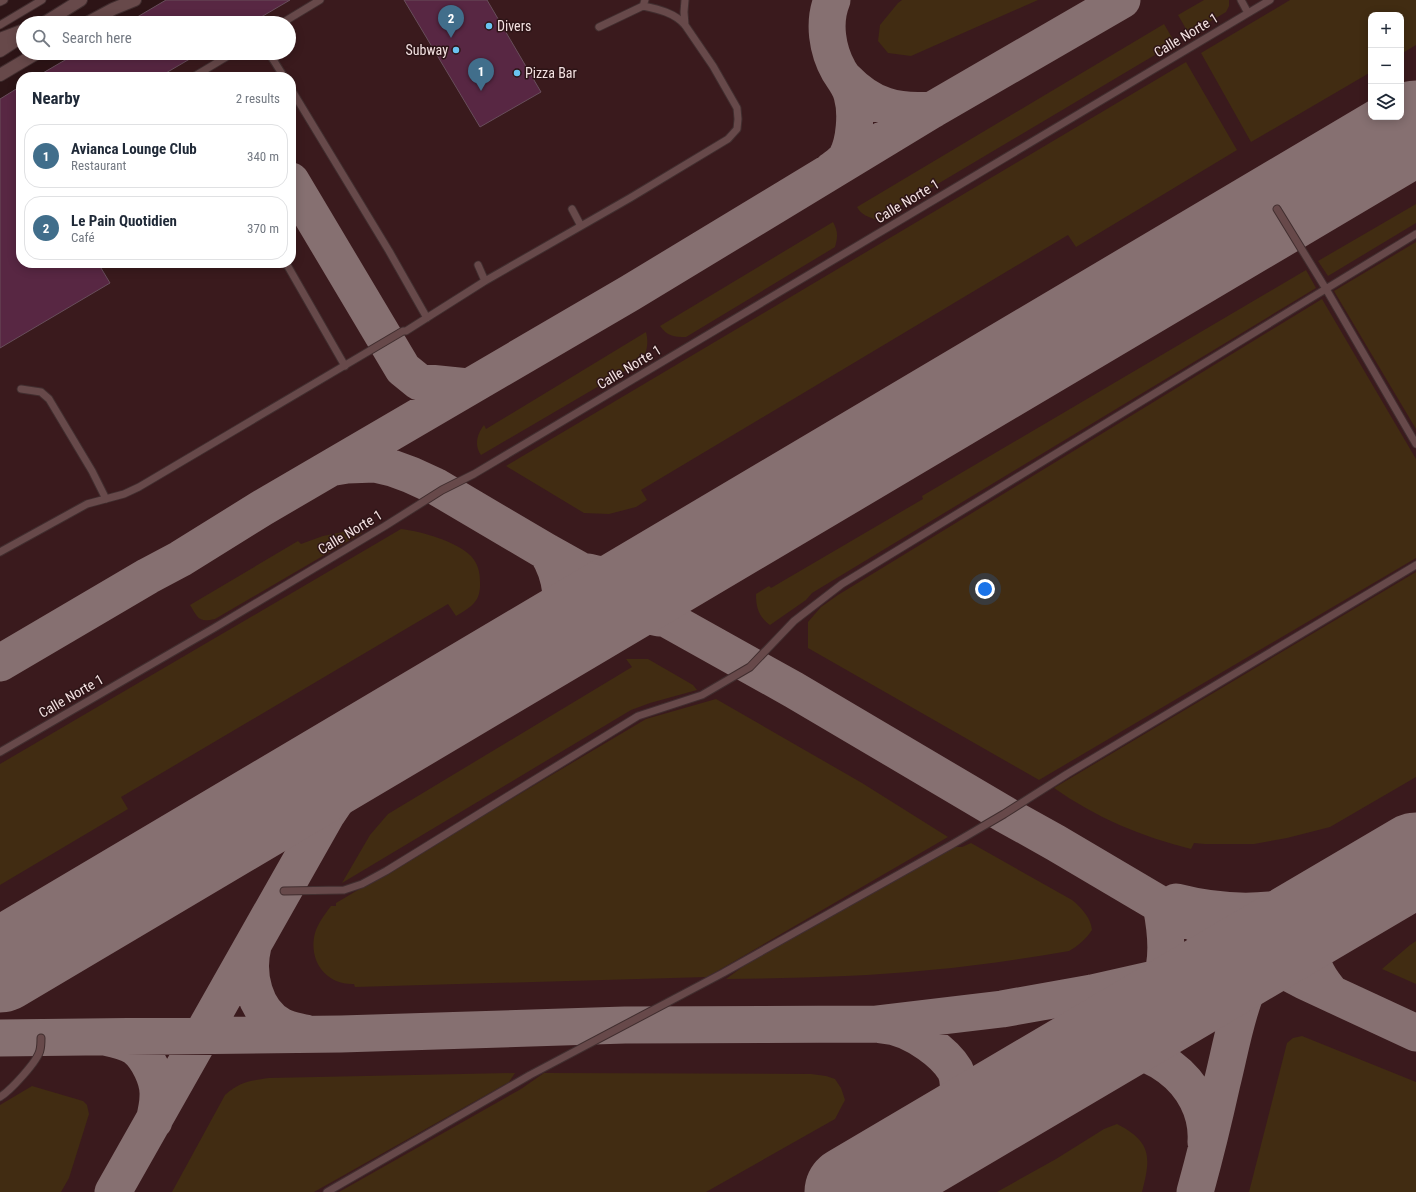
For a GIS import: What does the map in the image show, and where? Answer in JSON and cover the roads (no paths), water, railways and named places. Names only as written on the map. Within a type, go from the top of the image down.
[{"type":"street","points":[[56,16],[82,0]]},
{"type":"street","points":[[100,16],[135,0]]},
{"type":"street","points":[[0,39],[16,33]]},
{"type":"street","points":[[0,51],[16,41]]},
{"type":"street","points":[[0,75],[25,60]]},
{"type":"lane","points":[[0,2],[4,0]]},
{"type":"lane","points":[[0,25],[42,0]]},
{"type":"lane","points":[[294,16],[320,0]]},
{"type":"lane","points":[[685,0],[685,25]]},
{"type":"lane","points":[[1241,0],[1248,13]]},
{"type":"lane","name":"Calle Norte 1","points":[[0,752],[214,628],[385,526],[442,490],[474,474],[1270,0]]},
{"type":"lane","points":[[0,552],[87,504],[124,494],[138,487],[427,318],[485,281],[664,178],[728,139],[736,129],[738,119],[737,108],[713,66],[681,20],[671,14],[644,3],[599,27]]},
{"type":"lane","points":[[201,72],[221,60]]},
{"type":"lane","points":[[273,60],[281,72]]},
{"type":"lane","points":[[296,97],[389,251],[427,318]]},
{"type":"lane","points":[[572,208],[580,226]]},
{"type":"lane","points":[[1277,209],[1326,289],[1416,444]]},
{"type":"lane","points":[[284,891],[344,890],[362,884],[386,871],[638,716],[702,695],[750,667],[794,621],[842,584],[1416,234]]},
{"type":"lane","points":[[478,265],[485,281]]},
{"type":"lane","points":[[289,268],[345,366]]},
{"type":"lane","points":[[21,389],[40,392],[49,399],[92,471],[106,498]]},
{"type":"lane","points":[[328,1192],[530,1075],[723,973],[951,845],[1416,565]]},
{"type":"lane","points":[[0,1097],[21,1078],[40,1052],[41,1038]]},
{"type":"place","name":"Divers","points":[[489,26]]},
{"type":"place","name":"Le Pain Quotidien","points":[[451,38]]},
{"type":"place","name":"Subway","points":[[456,50]]},
{"type":"place","name":"Pizza Bar","points":[[517,73]]},
{"type":"place","name":"Avianca Lounge Club","points":[[481,91]]}]
